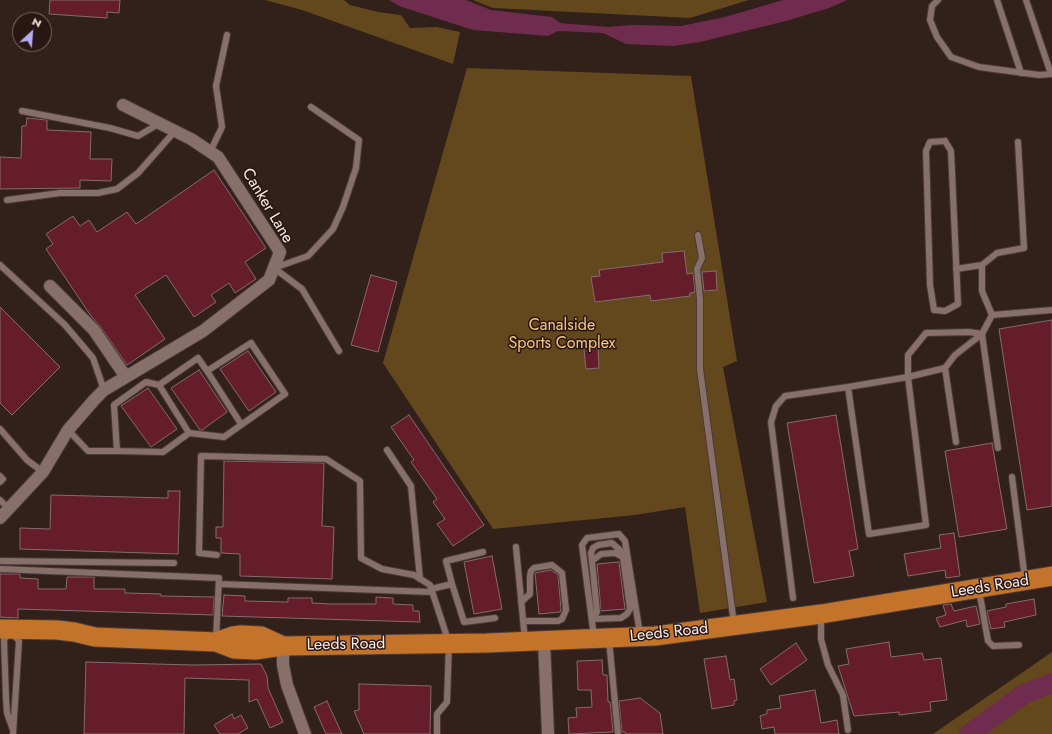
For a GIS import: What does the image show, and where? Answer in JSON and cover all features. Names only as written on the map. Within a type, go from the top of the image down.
[{"type":"main road","name":"Leeds Road","points":[[7,636],[74,632],[95,637],[216,642],[241,635],[261,636],[283,646],[534,641],[602,638],[639,628],[734,625],[821,614],[1052,576]]},
{"type":"street","name":"Canker Lane","points":[[0,518],[42,472],[68,430],[95,398],[104,390],[203,331],[269,280],[280,252],[218,157],[175,131],[123,105]]},
{"type":"street","points":[[50,286],[94,330],[126,377]]},
{"type":"street","points":[[534,641],[548,734]]},
{"type":"street","points":[[283,646],[283,665],[287,685],[302,733]]},
{"type":"lane","points":[[938,0],[932,6],[930,20],[937,37],[951,57],[979,67],[1039,75],[1052,74],[1026,0]]},
{"type":"lane","points":[[997,0],[1021,72]]},
{"type":"lane","points":[[210,152],[222,127],[216,86],[227,35]]},
{"type":"lane","points":[[274,268],[308,256],[333,229],[343,207],[356,168],[359,140],[311,107]]},
{"type":"lane","points":[[22,111],[110,128],[138,136],[160,123]]},
{"type":"lane","points":[[7,200],[60,193],[98,193],[117,189],[138,173],[175,131]]},
{"type":"lane","points":[[945,141],[952,151],[956,269],[958,304],[945,311],[934,310],[930,285],[926,151],[930,142],[945,141]]},
{"type":"lane","points":[[956,269],[982,265],[998,253],[1024,248],[1018,142]]},
{"type":"lane","points":[[698,235],[702,258],[697,269],[700,300],[700,369],[734,625]]},
{"type":"lane","points":[[0,265],[30,290],[70,330],[93,358],[104,390]]},
{"type":"lane","points":[[982,265],[982,291],[992,315]]},
{"type":"lane","points":[[274,268],[302,289],[339,351]]},
{"type":"lane","points":[[992,315],[1052,310]]},
{"type":"lane","points":[[793,598],[771,422],[776,406],[785,396],[908,377],[945,368],[955,355],[982,334],[992,315]]},
{"type":"lane","points":[[848,387],[869,534],[926,525],[908,377],[908,355],[926,333],[969,332],[982,334]]},
{"type":"lane","points":[[982,334],[998,448]]},
{"type":"lane","points":[[68,430],[88,450],[163,452],[189,433],[224,437],[285,394],[251,343],[207,371]]},
{"type":"lane","points":[[159,385],[198,358],[242,424]]},
{"type":"lane","points":[[945,368],[956,442]]},
{"type":"lane","points":[[117,451],[114,406],[146,382],[159,385],[189,433]]},
{"type":"lane","points":[[0,429],[27,460],[42,472]]},
{"type":"lane","points":[[387,450],[411,486],[420,579]]},
{"type":"lane","points":[[217,555],[199,553],[201,456],[326,459],[360,481],[361,558],[382,570],[414,574],[430,585],[449,643],[447,702],[437,714],[438,734]]},
{"type":"lane","points":[[0,476],[3,479],[0,482]]},
{"type":"lane","points":[[1012,477],[1025,581]]},
{"type":"lane","points":[[0,500],[9,509]]},
{"type":"lane","points":[[618,734],[602,638],[592,619],[582,545],[588,538],[619,534],[625,541],[639,628]]},
{"type":"lane","points":[[592,619],[597,612],[591,553],[593,548],[598,545],[612,543],[620,550],[623,557],[630,609],[639,628]]},
{"type":"lane","points":[[516,547],[523,621],[534,641]]},
{"type":"lane","points":[[483,552],[446,561],[464,622],[495,618]]},
{"type":"lane","points":[[592,562],[601,554],[615,553],[623,557]]},
{"type":"lane","points":[[0,561],[174,563]]},
{"type":"lane","points":[[521,602],[530,594],[530,576],[531,571],[534,568],[552,565],[562,573],[566,610],[562,619],[558,621],[523,621]]},
{"type":"lane","points":[[0,569],[219,578],[216,642]]},
{"type":"lane","points":[[219,584],[431,590],[452,584]]},
{"type":"lane","points":[[979,588],[988,642],[993,646],[1019,645]]},
{"type":"lane","points":[[592,619],[621,618],[627,614],[630,609]]},
{"type":"lane","points":[[821,614],[823,645],[828,665],[843,695],[848,730]]},
{"type":"lane","points":[[7,636],[13,732]]},
{"type":"lane","points":[[7,636],[6,698],[7,714],[13,732]]},
{"type":"green space","points":[[265,0],[344,0],[350,5],[378,12],[401,15],[410,28],[437,27],[460,32],[453,64],[302,10]]},
{"type":"green space","points":[[473,0],[749,0],[690,18],[493,8]]},
{"type":"green space","name":"Canalside Sports Complex","points":[[467,68],[691,76],[737,361],[723,367],[767,602],[700,613],[685,507],[635,515],[493,529],[383,363]]},
{"type":"green space","points":[[1052,652],[1052,734],[933,734]]},
{"type":"shaded area","points":[[389,0],[466,0],[491,10],[552,17],[560,23],[608,27],[633,25],[681,26],[725,17],[783,0],[847,0],[829,8],[786,21],[700,42],[673,46],[626,44],[603,33],[558,31],[548,36],[473,30],[399,6]]},
{"type":"building","points":[[50,0],[120,0],[119,13],[107,12],[107,18],[52,14],[52,12],[49,12]]},
{"type":"building","points":[[27,118],[47,120],[47,130],[91,132],[90,159],[112,159],[111,181],[80,180],[80,188],[0,189],[0,157],[21,158],[22,126],[26,126]]},
{"type":"building","points":[[214,170],[266,248],[245,262],[256,279],[235,293],[229,283],[211,295],[216,302],[194,317],[166,275],[135,295],[165,339],[127,365],[100,326],[91,316],[46,249],[53,244],[46,234],[73,216],[80,226],[89,220],[97,232],[127,212],[136,224]]},
{"type":"building","points":[[684,251],[687,274],[693,273],[695,292],[690,293],[690,296],[651,301],[650,295],[595,302],[591,277],[600,276],[599,270],[663,262],[662,253]]},
{"type":"building","points":[[716,271],[717,290],[704,291],[702,272]]},
{"type":"building","points":[[371,275],[397,282],[378,352],[351,345]]},
{"type":"building","points":[[0,307],[60,367],[12,415],[0,403]]},
{"type":"building","points":[[1052,320],[1052,506],[1027,510],[999,329]]},
{"type":"building","points":[[598,348],[599,368],[586,369],[584,349]]},
{"type":"building","points":[[248,351],[276,392],[249,411],[220,369]]},
{"type":"building","points":[[199,370],[227,412],[202,430],[200,430],[171,388]]},
{"type":"building","points":[[148,388],[177,429],[151,447],[121,406]]},
{"type":"building","points":[[409,415],[484,525],[453,546],[437,524],[445,519],[433,502],[437,499],[411,462],[414,460],[391,427]]},
{"type":"building","points":[[836,415],[858,549],[849,551],[854,576],[814,583],[787,423]]},
{"type":"building","points":[[992,443],[1007,529],[959,537],[945,451]]},
{"type":"building","points":[[224,461],[324,463],[322,526],[334,527],[332,579],[240,576],[240,554],[221,553],[221,538],[216,538],[216,527],[223,527]]},
{"type":"building","points":[[168,491],[180,491],[178,554],[20,549],[20,528],[50,529],[51,495],[168,498]]},
{"type":"building","points":[[954,533],[960,576],[946,578],[945,570],[908,576],[904,554],[941,548],[939,535]]},
{"type":"building","points":[[492,556],[502,609],[474,614],[464,562]]},
{"type":"building","points":[[619,562],[625,609],[601,611],[597,564]]},
{"type":"building","points":[[551,570],[558,575],[561,609],[560,612],[539,614],[535,573]]},
{"type":"building","points":[[0,574],[20,574],[20,578],[38,579],[38,589],[66,589],[67,577],[94,577],[94,589],[125,589],[125,593],[161,594],[161,596],[214,597],[213,615],[18,609],[18,618],[0,617]]},
{"type":"building","points":[[224,595],[245,596],[245,601],[288,602],[288,598],[312,598],[312,603],[330,604],[376,604],[376,597],[393,598],[393,604],[413,605],[413,611],[419,611],[420,622],[222,616]]},
{"type":"building","points":[[1034,599],[1036,615],[1004,622],[1005,627],[991,629],[987,611],[1006,607],[1006,604]]},
{"type":"building","points":[[951,604],[954,611],[976,606],[980,624],[967,627],[966,620],[940,627],[936,618],[946,615],[943,605]]},
{"type":"building","points":[[889,642],[891,657],[922,653],[924,660],[941,658],[947,700],[930,702],[931,711],[899,715],[899,712],[854,716],[838,666],[849,664],[846,649]]},
{"type":"building","points":[[796,643],[807,660],[771,685],[760,669]]},
{"type":"building","points":[[726,656],[730,680],[734,679],[737,700],[734,701],[734,705],[712,709],[704,659]]},
{"type":"building","points":[[602,660],[603,675],[607,675],[608,702],[610,702],[613,732],[569,734],[568,718],[577,717],[576,708],[592,707],[591,690],[578,690],[577,661]]},
{"type":"building","points":[[86,662],[192,665],[261,664],[267,676],[268,688],[283,722],[270,728],[257,699],[249,702],[249,680],[185,678],[184,734],[84,734]]},
{"type":"building","points":[[359,684],[431,686],[430,734],[364,734],[354,711],[359,710]]},
{"type":"building","points":[[815,690],[821,723],[837,720],[839,734],[775,734],[774,727],[762,729],[760,716],[767,714],[767,710],[781,708],[779,696]]},
{"type":"building","points":[[640,698],[660,713],[663,734],[626,734],[625,732],[622,732],[619,701]]},
{"type":"building","points":[[327,701],[342,734],[326,734],[314,707]]},
{"type":"building","points":[[232,714],[234,719],[241,715],[248,728],[238,734],[220,734],[214,725]]},
{"type":"waterway","points":[[969,734],[1024,694],[1052,683]]}]
